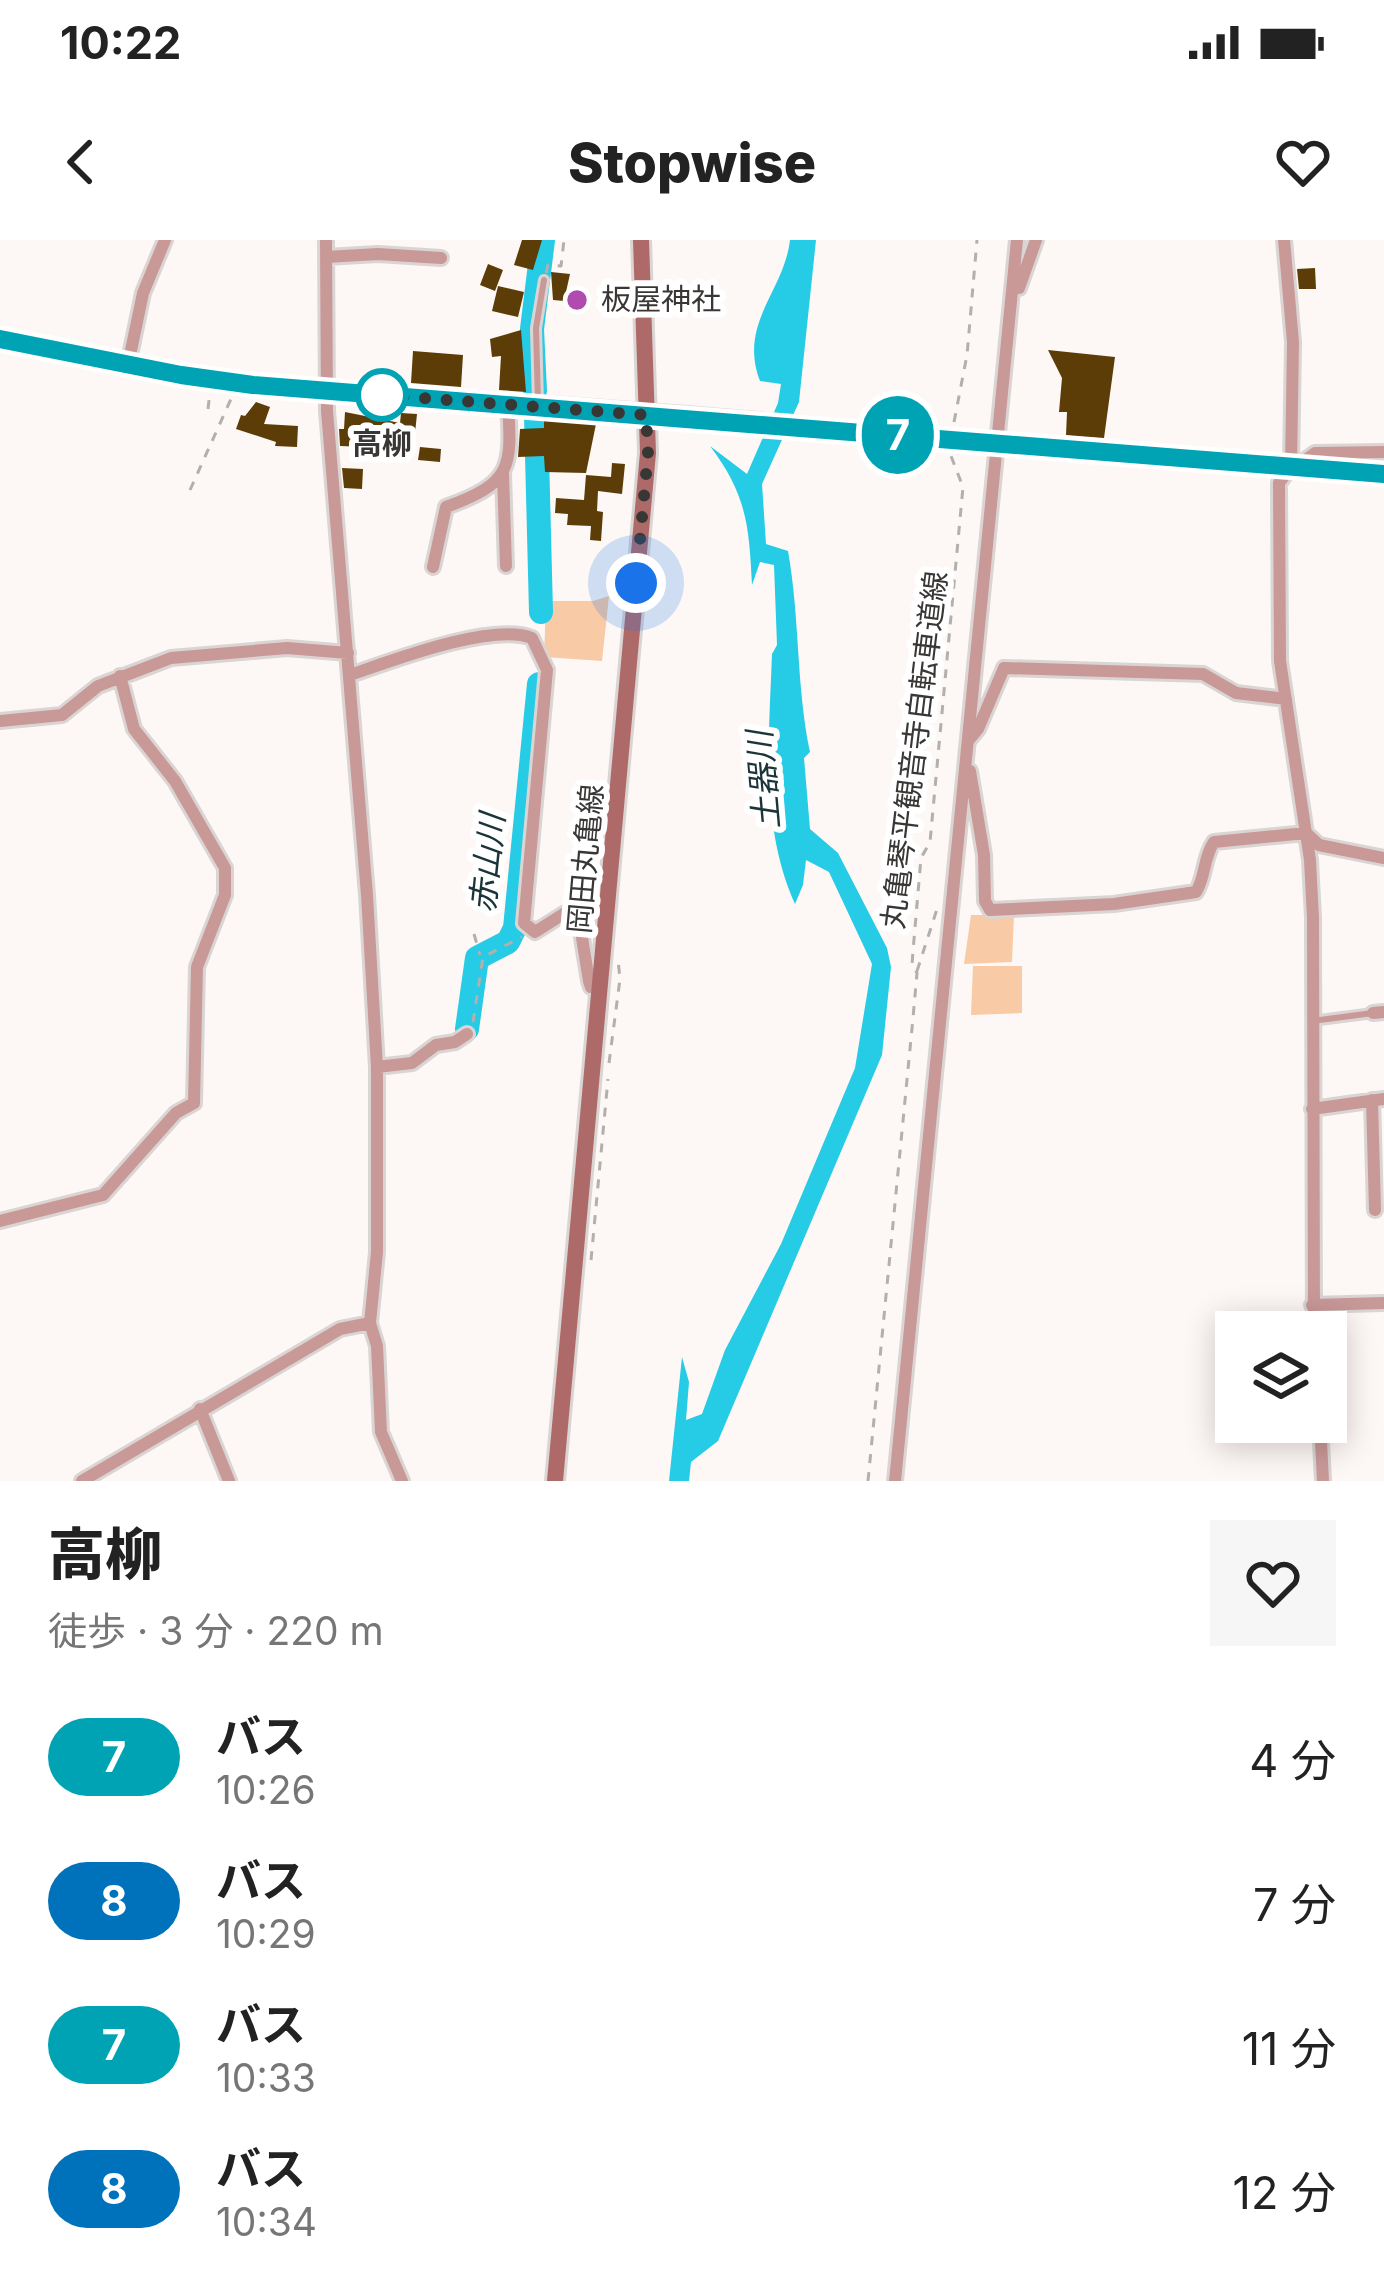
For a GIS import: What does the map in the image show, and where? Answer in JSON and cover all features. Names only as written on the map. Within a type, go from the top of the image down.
[{"type":"main road","name":"岡田丸亀線","points":[[555,1481],[648,453],[640,240]]},
{"type":"main road","points":[[0,339],[239,383],[327,392],[1384,474]]},
{"type":"street","points":[[128,364],[143,292],[165,240]]},
{"type":"street","points":[[326,240],[327,392],[377,1067],[377,1252],[370,1323],[376,1346],[381,1432],[402,1481]]},
{"type":"street","points":[[896,1481],[1017,240]]},
{"type":"street","points":[[1012,288],[1019,288],[1036,240]]},
{"type":"street","points":[[1284,240],[1293,342],[1293,467]]},
{"type":"street","points":[[326,257],[441,258]]},
{"type":"street","points":[[506,566],[503,474],[511,458],[508,404]]},
{"type":"street","points":[[1312,1311],[1313,918],[1306,833],[1280,661],[1279,483],[1293,467],[1316,453],[1384,452]]},
{"type":"street","points":[[433,567],[446,507],[464,501],[503,474]]},
{"type":"street","points":[[350,674],[476,638],[513,634],[532,638],[547,670],[524,909],[528,929],[535,932],[565,913],[578,913],[589,982],[601,988]]},
{"type":"street","points":[[0,721],[62,715],[98,686],[171,658],[287,647],[349,653]]},
{"type":"street","points":[[1286,699],[1236,693],[1203,674],[1004,668],[967,747],[984,855],[985,902],[990,910],[1114,904],[1196,892],[1204,879],[1206,853],[1214,842],[1306,833],[1319,845],[1384,858]]},
{"type":"street","points":[[0,1220],[103,1195],[176,1113],[194,1102],[197,967],[225,895],[225,868],[175,781],[134,729],[120,676]]},
{"type":"street","points":[[377,1067],[412,1063],[436,1045],[467,1034]]},
{"type":"street","points":[[1312,1109],[1378,1100],[1375,1210]]},
{"type":"street","points":[[1312,1305],[1384,1304]]},
{"type":"street","points":[[82,1481],[340,1329],[370,1323]]},
{"type":"street","points":[[200,1409],[229,1481]]},
{"type":"street","points":[[1321,1443],[1323,1481]]},
{"type":"lane","points":[[538,406],[536,328],[544,280]]},
{"type":"lane","points":[[1312,1021],[1378,1012]]},
{"type":"path","points":[[544,280],[548,265],[561,266],[564,240]]},
{"type":"path","points":[[961,439],[977,240]]},
{"type":"path","points":[[190,490],[239,383]]},
{"type":"path","name":"丸亀琴平観音寺自転車道線","points":[[868,1481],[917,973],[912,965],[920,864],[930,842],[937,787],[963,487],[951,455]]},
{"type":"path","points":[[917,973],[941,894]]},
{"type":"path","points":[[480,955],[514,943],[528,929]]},
{"type":"path","points":[[467,1034],[473,1024],[480,955],[474,934]]},
{"type":"path","points":[[470,982],[478,982]]},
{"type":"shaded area","points":[[609,596],[602,661],[544,657],[546,601],[593,601]]},
{"type":"shaded area","points":[[971,915],[1014,915],[1012,962],[964,964]]},
{"type":"shaded area","points":[[973,966],[1022,966],[1022,1013],[971,1015]]},
{"type":"water","points":[[790,240],[816,240],[799,402],[762,484],[766,544],[788,551],[810,752],[804,758],[810,829],[838,853],[887,948],[891,967],[882,1055],[718,1441],[691,1462],[689,1481],[669,1481],[682,1357],[689,1382],[686,1420],[702,1414],[725,1350],[781,1244],[855,1068],[872,964],[829,872],[806,860],[795,904],[784,874],[769,781],[772,654],[777,645],[774,565],[760,562],[752,585],[744,512],[732,480],[710,446],[747,474],[778,403],[781,384],[760,381],[755,342]]},
{"type":"building","points":[[522,240],[542,240],[533,270],[514,265]]},
{"type":"building","points":[[488,264],[503,270],[495,291],[480,285]]},
{"type":"building","points":[[1315,268],[1316,289],[1299,289],[1297,269]]},
{"type":"building","points":[[551,272],[570,274],[564,301],[553,300]]},
{"type":"building","points":[[498,286],[524,292],[518,317],[492,311]]},
{"type":"building","points":[[521,330],[526,392],[499,390],[501,356],[492,357],[490,339]]},
{"type":"building","points":[[1048,350],[1115,357],[1104,438],[1066,435],[1067,412],[1059,412],[1062,378]]},
{"type":"building","points":[[413,351],[463,355],[461,387],[411,383]]},
{"type":"building","points":[[256,402],[270,407],[264,424],[298,426],[297,447],[275,446],[276,442],[236,429],[241,415]]},
{"type":"building","points":[[345,412],[400,423],[401,413],[417,414],[414,443],[366,440],[366,447],[340,446]]},
{"type":"building","points":[[544,420],[596,424],[586,473],[545,472],[544,456],[518,457],[520,429],[544,428]]},
{"type":"building","points":[[420,447],[441,449],[440,462],[418,460]]},
{"type":"building","points":[[612,463],[625,464],[622,494],[598,491],[597,511],[603,512],[601,541],[590,540],[591,526],[567,525],[568,514],[555,513],[556,498],[584,500],[586,475],[611,477]]},
{"type":"building","points":[[342,468],[363,469],[362,489],[344,488]]},
{"type":"waterway","name":"赤山川","points":[[535,391],[532,329],[543,240]]},
{"type":"waterway","name":"赤山川","points":[[536,416],[541,612]]},
{"type":"waterway","name":"赤山川","points":[[467,1029],[477,958],[508,942],[515,928],[539,684]]},
{"type":"bus line","name":"7","points":[[0,339],[253,385],[1384,474]]},
{"type":"place","name":"板屋神社","points":[[577,300]]},
{"type":"place","name":"高柳","points":[[382,395]]},
{"type":"route","points":[[382,395],[646,415],[648,453],[636,583]]},
{"type":"water label","name":"土器川","points":[[763,780]]}]
